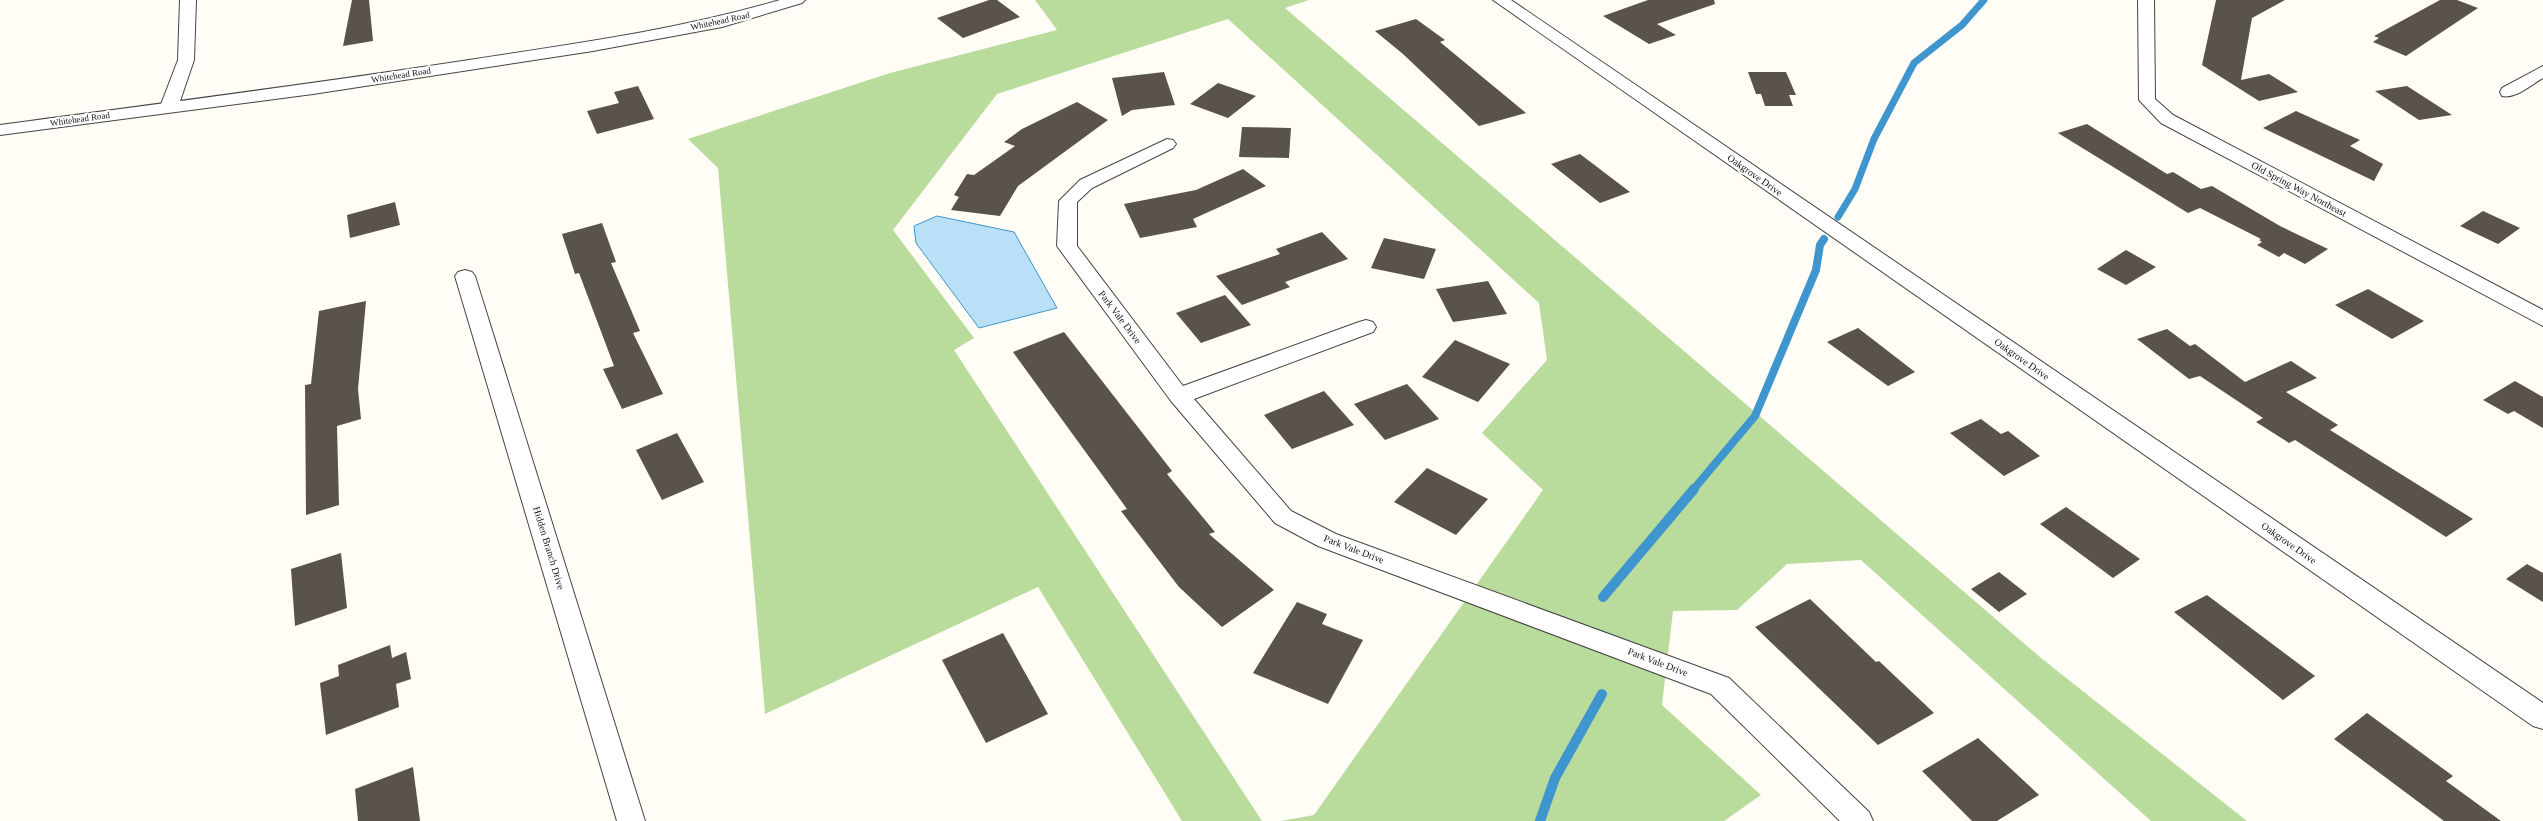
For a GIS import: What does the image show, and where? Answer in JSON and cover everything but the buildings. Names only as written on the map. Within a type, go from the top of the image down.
[{"type":"street","points":[[169,107],[186,60],[188,0]]},
{"type":"street","name":"Whitehead Road","points":[[0,130],[313,89],[593,46],[722,22],[797,0]]},
{"type":"street","name":"Oakgrove Drive","points":[[1501,0],[2543,718]]},
{"type":"street","name":"Old Spring Way Northeast","points":[[2146,0],[2147,100],[2167,119],[2543,319]]},
{"type":"street","points":[[2508,92],[2543,71]]},
{"type":"street","name":"Park Vale Drive","points":[[1167,144],[1086,184],[1068,201],[1067,246],[1179,396],[1284,517],[1327,540],[1720,686],[1859,821]]},
{"type":"street","name":"Hidden Branch Drive","points":[[465,276],[532,490],[631,821]]},
{"type":"street","points":[[1179,396],[1366,326]]},
{"type":"green space","points":[[1035,0],[1309,0],[1285,8],[2041,658],[2247,821],[2151,821],[1861,560],[1787,564],[1737,610],[1673,611],[1662,705],[1761,795],[1724,821],[1281,821],[1314,815],[1543,490],[1482,433],[1547,360],[1539,303],[1228,19],[997,94],[893,230],[974,338],[954,350],[1262,821],[1182,821],[1038,587],[765,714],[718,168],[688,139],[890,73],[1057,30]]},
{"type":"water","points":[[937,216],[1014,232],[1057,308],[979,328],[916,243],[914,226]]},
{"type":"waterway","points":[[1838,217],[1855,189],[1874,139],[1914,63],[1962,25],[1984,0]]},
{"type":"waterway","points":[[1693,490],[1755,416],[1816,270],[1820,245],[1824,239]]},
{"type":"waterway","points":[[1603,597],[1694,489]]},
{"type":"waterway","points":[[1540,821],[1555,778],[1602,694]]}]
